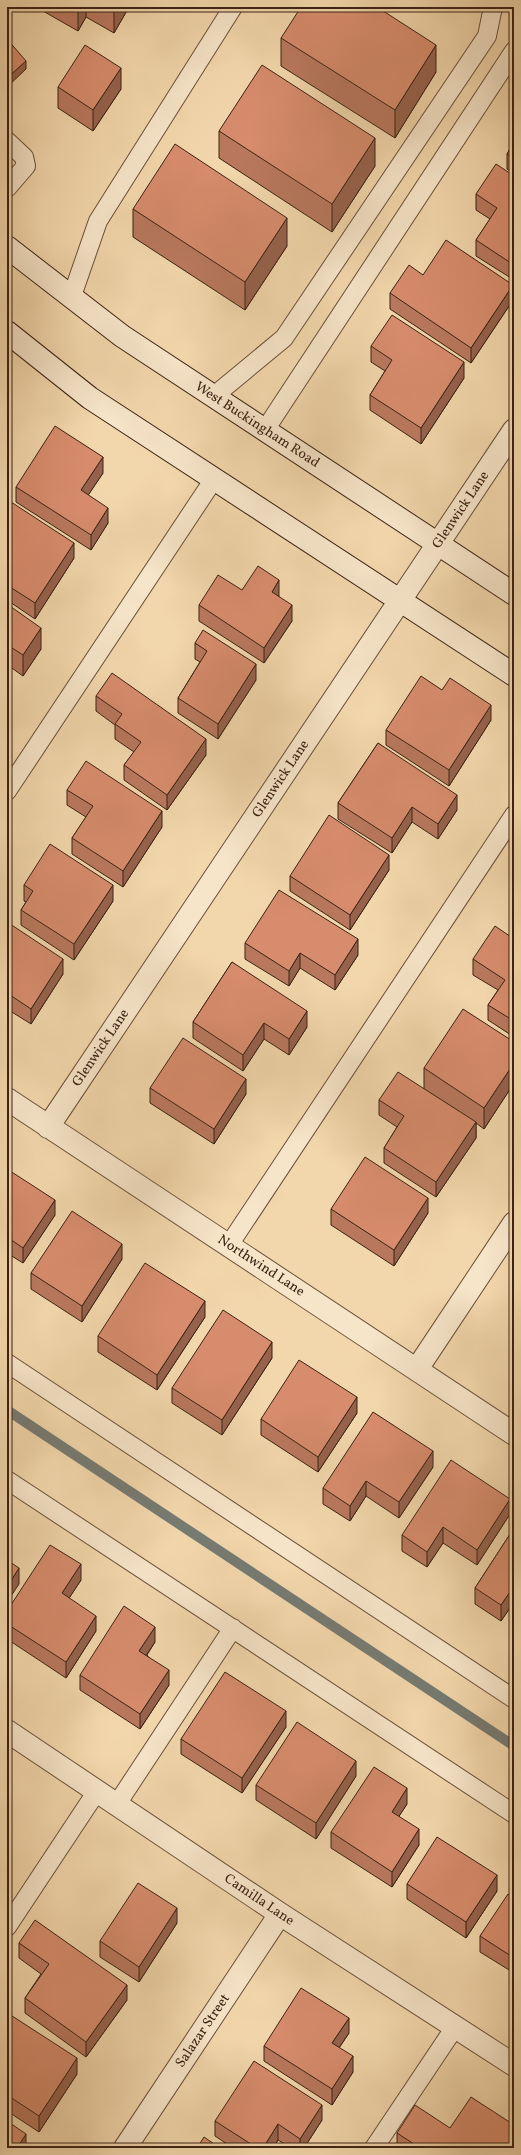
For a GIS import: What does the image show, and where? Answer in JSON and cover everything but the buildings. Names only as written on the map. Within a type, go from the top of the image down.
[{"type":"street","name":"West Buckingham Road","points":[[7,247],[122,336],[514,594]]},
{"type":"street","points":[[7,332],[90,398],[514,674]]},
{"type":"street","name":"Glenwick Lane","points":[[48,1127],[514,430]]},
{"type":"street","name":"Northwind Lane","points":[[7,1099],[514,1434]]},
{"type":"street","points":[[417,1369],[514,1223]]},
{"type":"street","name":"Camilla Lane","points":[[7,1731],[280,1914],[514,2064]]},
{"type":"street","name":"Salazar Street","points":[[125,2148],[280,1914]]},
{"type":"lane","points":[[72,296],[98,221],[233,7]]},
{"type":"lane","points":[[214,396],[284,338],[488,36],[493,7]]},
{"type":"lane","points":[[265,430],[514,51]]},
{"type":"lane","points":[[7,140],[24,157],[26,166],[7,188]]},
{"type":"lane","points":[[7,791],[214,479]]},
{"type":"lane","points":[[229,1245],[514,815]]},
{"type":"lane","points":[[7,1363],[514,1698]]},
{"type":"lane","points":[[7,1480],[514,1814]]},
{"type":"lane","points":[[117,1804],[233,1628]]},
{"type":"lane","points":[[7,1926],[97,1791]]},
{"type":"lane","points":[[374,2148],[455,2027]]},
{"type":"waterway","points":[[7,1410],[514,1746]]}]
